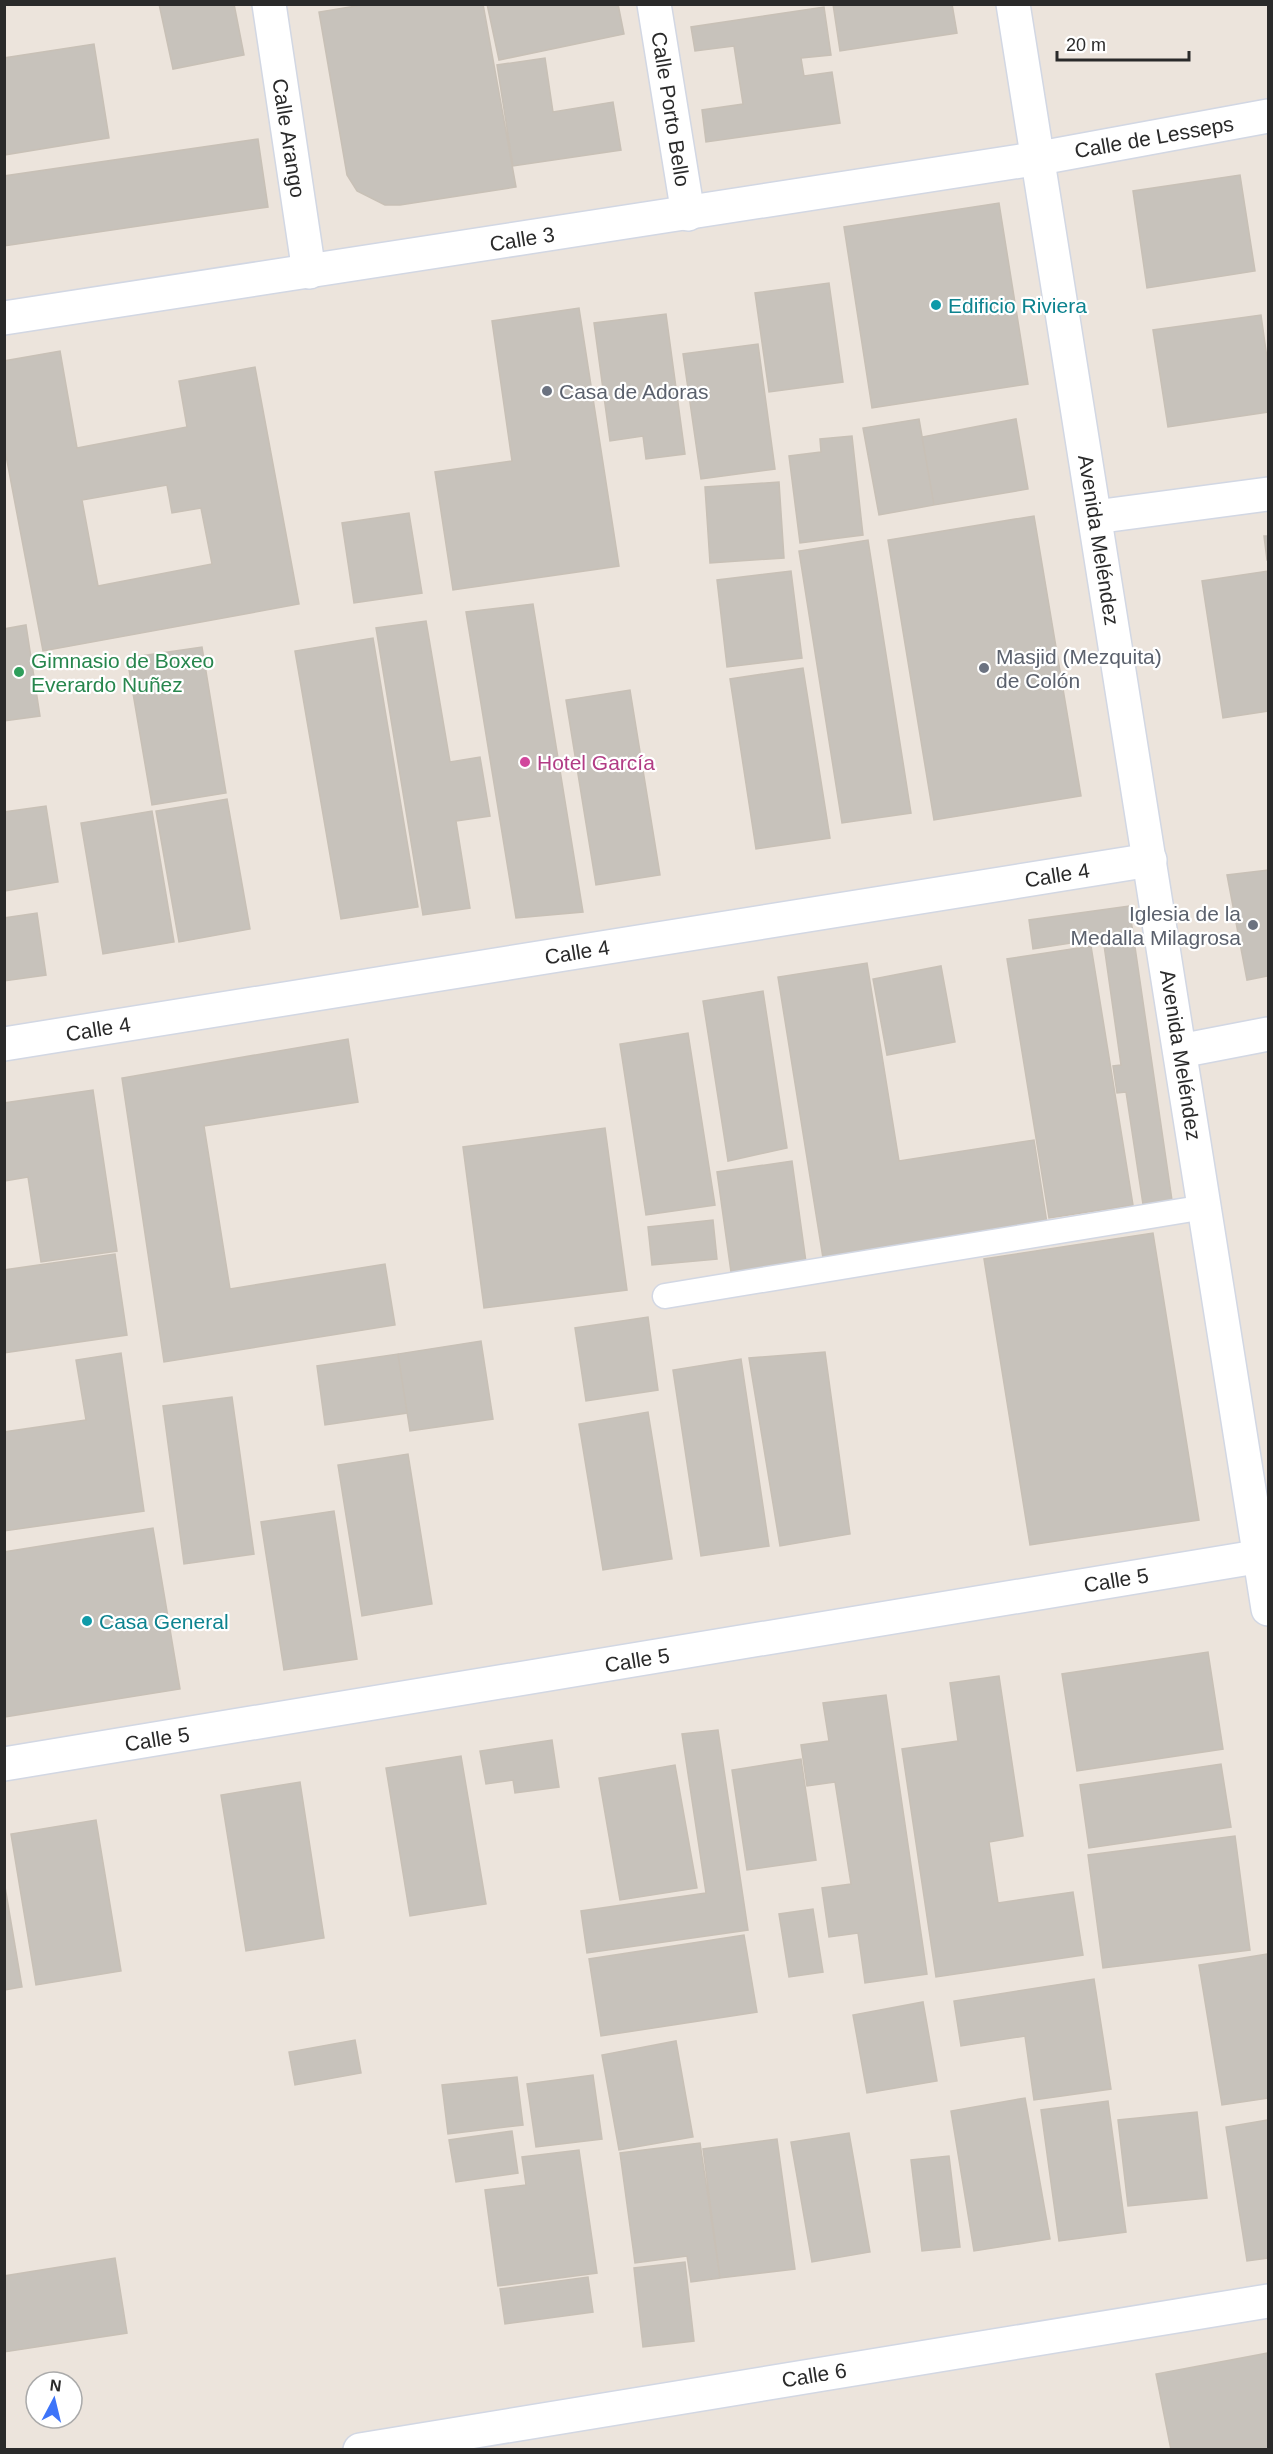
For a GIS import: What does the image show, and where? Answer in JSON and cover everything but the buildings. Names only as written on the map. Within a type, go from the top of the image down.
[{"type":"street","name":"Calle Arango","points":[[269,4],[309,272]]},
{"type":"street","name":"Calle Porto Bello","points":[[654,4],[688,214]]},
{"type":"street","name":"Avenida Meléndez","points":[[1013,4],[1040,158],[1205,1207],[1264,1556],[1269,1609]]},
{"type":"street","name":"Calle de Lesseps","points":[[1040,158],[1269,116]]},
{"type":"street","name":"Calle 3","points":[[4,318],[1040,158]]},
{"type":"street","points":[[1095,517],[1269,494]]},
{"type":"street","name":"Calle 4","points":[[4,1044],[1150,860]]},
{"type":"street","points":[[1180,1051],[1269,1034]]},
{"type":"street","name":"Calle 5","points":[[4,1764],[1264,1556]]},
{"type":"street","name":"Calle 6","points":[[360,2450],[1269,2301]]},
{"type":"lane","points":[[665,1296],[1205,1207]]},
{"type":"place","name":"Edificio Riviera","points":[[936,305]]},
{"type":"place","name":"Casa de Adoras","points":[[547,391]]},
{"type":"place","name":"Masjid (Mezquita) de Colón","points":[[984,668]]},
{"type":"place","name":"Gimnasio de Boxeo Everardo Nuñez","points":[[19,672]]},
{"type":"place","name":"Hotel García","points":[[525,762]]},
{"type":"place","name":"Iglesia de la Medalla Milagrosa","points":[[1253,925]]},
{"type":"place","name":"Casa General","points":[[87,1621]]}]
